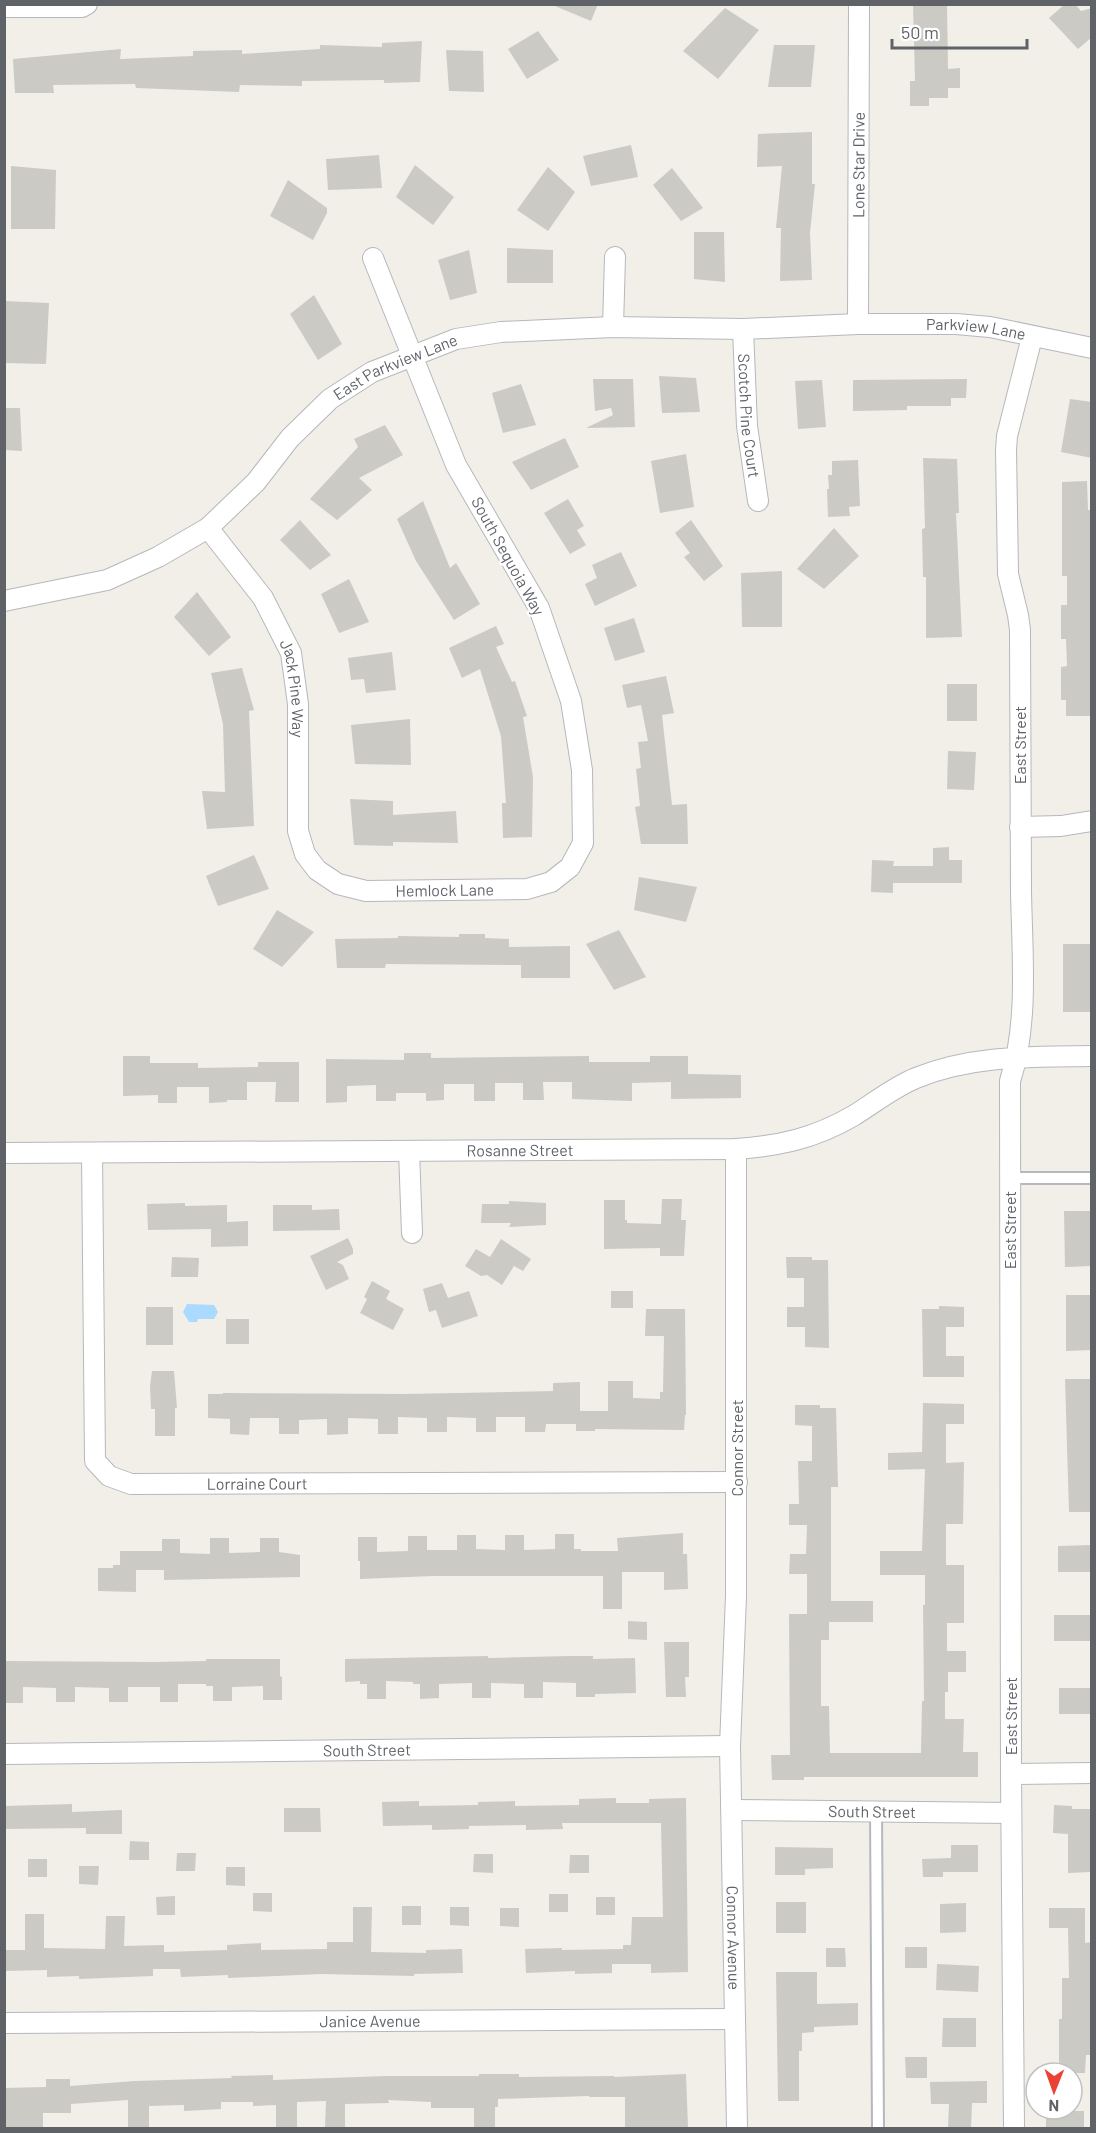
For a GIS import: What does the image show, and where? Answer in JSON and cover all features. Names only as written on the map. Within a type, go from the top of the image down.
[{"type":"street","points":[[4,6],[9,8],[82,7],[87,4]]},
{"type":"street","name":"Lone Star Drive","points":[[858,324],[859,4]]},
{"type":"street","points":[[613,327],[615,256]]},
{"type":"street","name":"South Sequoia Way","points":[[373,258],[456,465],[539,608],[572,701],[582,770],[583,843],[570,867]]},
{"type":"street","name":"East Parkview Lane","points":[[4,601],[107,580],[158,557],[208,528],[256,482],[290,438],[330,399],[372,372],[456,339],[501,332],[613,327],[743,329],[858,324]]},
{"type":"street","name":"Parkview Lane","points":[[858,324],[956,324],[990,327],[1092,348]]},
{"type":"street","name":"Scotch Pine Court","points":[[743,329],[747,426],[758,501]]},
{"type":"street","name":"East Street","points":[[1014,2128],[1010,1081],[1017,1058],[1021,1031],[1020,630],[1008,574],[1006,450],[1007,436],[1032,337]]},
{"type":"street","name":"Jack Pine Way","points":[[208,528],[263,598],[291,653],[298,704],[298,831],[305,854],[317,870]]},
{"type":"street","points":[[1020,828],[1061,826],[1092,821]]},
{"type":"street","name":"Hemlock Lane","points":[[317,870],[338,884],[366,891],[527,889],[551,882],[570,867]]},
{"type":"street","name":"Rosanne Street","points":[[4,1154],[736,1149],[785,1144],[822,1131],[844,1121],[914,1079],[977,1060],[1092,1056]]},
{"type":"street","name":"Connor Street","points":[[730,1746],[736,1596],[736,1149]]},
{"type":"street","points":[[409,1151],[412,1233]]},
{"type":"street","name":"Lorraine Court","points":[[92,1153],[95,1461],[109,1476],[131,1484],[737,1482]]},
{"type":"street","name":"South Street","points":[[4,1754],[730,1746]]},
{"type":"street","name":"Connor Avenue","points":[[730,1746],[737,2128]]},
{"type":"street","points":[[1011,1774],[1092,1773]]},
{"type":"street","name":"South Street","points":[[732,1810],[1011,1813]]},
{"type":"street","name":"Janice Avenue","points":[[4,2023],[735,2019]]},
{"type":"lane","points":[[1010,1178],[1092,1178]]},
{"type":"lane","points":[[876,1811],[878,2128]]},
{"type":"water","points":[[187,1304],[214,1305],[218,1312],[214,1319],[198,1319],[197,1322],[189,1322],[183,1312]]},
{"type":"building","points":[[550,4],[598,4],[591,21]]},
{"type":"building","points":[[913,4],[947,4],[948,69],[960,68],[960,88],[948,88],[948,98],[929,98],[929,106],[910,106],[910,81],[915,81]]},
{"type":"building","points":[[1065,4],[1075,4],[1081,11],[1092,8],[1092,37],[1078,49],[1049,18]]},
{"type":"building","points":[[725,8],[759,30],[718,79],[683,51]]},
{"type":"building","points":[[538,31],[559,60],[527,79],[508,49]]},
{"type":"building","points":[[422,41],[420,82],[302,81],[302,86],[240,85],[239,92],[136,88],[135,84],[53,85],[54,93],[15,93],[13,59],[121,49],[120,59],[193,56],[193,51],[242,50],[242,54],[320,49],[320,45],[382,47],[382,43]]},
{"type":"building","points":[[774,45],[815,45],[811,87],[768,87]]},
{"type":"building","points":[[446,50],[483,51],[484,92],[449,91]]},
{"type":"building","points":[[812,132],[812,184],[815,184],[810,233],[812,280],[780,281],[781,228],[776,228],[782,166],[757,167],[758,134]]},
{"type":"building","points":[[631,145],[638,177],[591,186],[583,156]]},
{"type":"building","points":[[379,155],[382,188],[328,190],[326,159]]},
{"type":"building","points":[[415,165],[454,197],[433,225],[396,197]]},
{"type":"building","points":[[11,166],[56,170],[55,229],[11,229]]},
{"type":"building","points":[[548,167],[575,192],[548,231],[517,210]]},
{"type":"building","points":[[672,168],[703,208],[681,221],[653,185]]},
{"type":"building","points":[[288,180],[327,208],[327,213],[313,240],[270,216]]},
{"type":"building","points":[[694,232],[724,232],[725,282],[694,279]]},
{"type":"building","points":[[507,248],[553,250],[553,283],[507,283]]},
{"type":"building","points":[[469,250],[477,293],[450,300],[438,260]]},
{"type":"building","points":[[314,295],[342,344],[318,360],[290,314]]},
{"type":"building","points":[[5,301],[49,303],[46,364],[5,363]]},
{"type":"building","points":[[659,376],[696,378],[700,412],[662,413]]},
{"type":"building","points":[[593,379],[633,379],[635,427],[586,428],[613,415],[611,408],[595,411]]},
{"type":"building","points":[[967,379],[966,398],[951,398],[951,406],[907,406],[907,410],[853,411],[853,380]]},
{"type":"building","points":[[822,380],[826,427],[798,429],[795,381]]},
{"type":"building","points":[[521,384],[536,425],[503,433],[492,393]]},
{"type":"building","points":[[1070,399],[1092,402],[1092,458],[1061,452]]},
{"type":"building","points":[[4,408],[20,408],[22,451],[4,450]]},
{"type":"building","points":[[385,425],[403,455],[359,478],[372,490],[337,520],[310,499],[358,447],[354,439]]},
{"type":"building","points":[[565,438],[579,467],[531,490],[512,462]]},
{"type":"building","points":[[686,454],[694,507],[660,513],[651,461]]},
{"type":"building","points":[[923,458],[957,459],[959,513],[956,513],[962,637],[926,638],[926,577],[923,577],[922,529],[925,528]]},
{"type":"building","points":[[858,460],[860,506],[849,507],[850,516],[828,517],[828,475],[832,475],[832,461]]},
{"type":"building","points":[[1087,481],[1088,510],[1092,510],[1092,716],[1066,716],[1066,700],[1061,700],[1061,667],[1067,666],[1066,639],[1061,639],[1061,605],[1067,605],[1067,576],[1062,576],[1062,482]]},
{"type":"building","points":[[568,499],[584,526],[577,530],[586,545],[570,554],[544,513]]},
{"type":"building","points":[[423,501],[450,568],[456,563],[480,604],[454,620],[416,561],[397,519]]},
{"type":"building","points":[[300,520],[331,555],[310,570],[280,540]]},
{"type":"building","points":[[691,520],[723,566],[704,581],[684,557],[690,553],[675,533]]},
{"type":"building","points":[[834,528],[859,556],[824,589],[797,569]]},
{"type":"building","points":[[621,552],[637,586],[595,606],[585,584],[597,578],[592,565]]},
{"type":"building","points":[[782,571],[782,627],[742,627],[741,573]]},
{"type":"building","points":[[349,579],[369,622],[339,633],[321,594]]},
{"type":"building","points":[[197,592],[231,637],[209,656],[174,617]]},
{"type":"building","points":[[634,618],[645,652],[615,661],[604,628]]},
{"type":"building","points":[[496,626],[504,644],[496,647],[512,682],[515,681],[527,716],[523,717],[533,777],[532,837],[503,838],[502,803],[506,803],[501,736],[480,669],[462,678],[449,648]]},
{"type":"building","points":[[392,652],[396,690],[366,693],[364,679],[351,680],[348,658]]},
{"type":"building","points":[[242,668],[254,710],[249,711],[254,826],[207,829],[202,791],[225,792],[223,724],[211,673]]},
{"type":"building","points":[[666,676],[674,713],[662,715],[672,805],[687,804],[688,844],[641,844],[635,807],[640,806],[636,769],[641,768],[638,742],[648,741],[641,705],[627,708],[622,685]]},
{"type":"building","points":[[947,684],[977,684],[977,721],[947,721]]},
{"type":"building","points":[[410,719],[411,765],[355,764],[351,725]]},
{"type":"building","points":[[948,751],[976,752],[974,790],[947,789]]},
{"type":"building","points":[[350,799],[393,801],[393,815],[456,811],[458,843],[393,842],[393,846],[354,845]]},
{"type":"building","points":[[949,847],[949,860],[962,860],[962,883],[893,883],[893,893],[871,892],[872,860],[894,861],[893,866],[933,866],[933,848]]},
{"type":"building","points":[[254,855],[269,889],[218,906],[206,876]]},
{"type":"building","points":[[639,877],[697,887],[686,922],[634,910]]},
{"type":"building","points":[[277,910],[314,932],[282,967],[253,949]]},
{"type":"building","points":[[619,930],[646,977],[614,990],[586,944]]},
{"type":"building","points":[[459,934],[485,934],[485,938],[509,939],[509,947],[570,946],[570,978],[521,978],[521,965],[386,964],[385,968],[337,968],[335,939],[398,938],[398,936],[459,937]]},
{"type":"building","points":[[1063,944],[1092,944],[1092,1012],[1063,1012]]},
{"type":"building","points":[[404,1053],[431,1053],[431,1058],[589,1056],[589,1062],[650,1062],[650,1056],[688,1056],[688,1074],[741,1075],[741,1098],[671,1099],[671,1082],[632,1083],[632,1101],[572,1099],[572,1082],[543,1082],[544,1100],[523,1100],[523,1083],[495,1083],[495,1101],[474,1101],[474,1084],[444,1084],[444,1100],[426,1101],[426,1093],[396,1093],[396,1101],[376,1101],[376,1085],[347,1086],[347,1102],[326,1103],[326,1059],[404,1060]]},
{"type":"building","points":[[123,1056],[150,1056],[150,1063],[198,1063],[198,1068],[258,1067],[258,1062],[299,1062],[299,1102],[275,1102],[276,1082],[247,1082],[247,1100],[227,1100],[227,1102],[209,1103],[209,1087],[177,1087],[177,1103],[158,1103],[158,1095],[123,1096]]},
{"type":"building","points":[[662,1199],[682,1199],[681,1220],[686,1220],[684,1256],[660,1256],[660,1248],[604,1249],[604,1200],[625,1200],[627,1223],[661,1224]]},
{"type":"building","points":[[509,1201],[546,1203],[546,1225],[509,1227],[511,1223],[481,1223],[482,1204],[509,1204]]},
{"type":"building","points":[[185,1203],[185,1206],[227,1205],[227,1222],[248,1221],[248,1246],[211,1247],[211,1229],[148,1230],[147,1204]]},
{"type":"building","points":[[273,1205],[312,1205],[312,1210],[339,1209],[340,1230],[273,1231]]},
{"type":"building","points":[[1064,1211],[1092,1211],[1092,1266],[1065,1267]]},
{"type":"building","points":[[348,1238],[353,1254],[337,1262],[343,1265],[349,1279],[326,1290],[310,1256]]},
{"type":"building","points":[[501,1239],[531,1259],[523,1271],[514,1266],[502,1285],[487,1275],[481,1276],[465,1266],[476,1249],[490,1257]]},
{"type":"building","points":[[172,1257],[199,1258],[198,1277],[171,1277]]},
{"type":"building","points":[[786,1257],[812,1257],[812,1260],[828,1260],[829,1348],[805,1347],[805,1327],[787,1327],[787,1307],[804,1307],[804,1278],[787,1278]]},
{"type":"building","points":[[372,1281],[390,1291],[386,1299],[404,1309],[393,1330],[360,1313],[367,1299],[364,1297]]},
{"type":"building","points":[[442,1283],[448,1298],[469,1291],[478,1316],[442,1328],[436,1310],[429,1312],[423,1289]]},
{"type":"building","points":[[611,1291],[633,1291],[633,1308],[611,1308]]},
{"type":"building","points":[[1066,1295],[1092,1295],[1092,1350],[1066,1351]]},
{"type":"building","points":[[939,1306],[964,1307],[964,1327],[946,1327],[946,1356],[964,1356],[964,1377],[923,1377],[922,1309],[939,1309]]},
{"type":"building","points":[[146,1307],[173,1307],[173,1345],[146,1345]]},
{"type":"building","points":[[646,1309],[685,1309],[686,1415],[684,1430],[595,1429],[595,1431],[576,1431],[576,1424],[546,1424],[545,1432],[525,1432],[525,1417],[496,1417],[496,1432],[476,1432],[476,1418],[447,1417],[447,1432],[427,1432],[427,1418],[398,1417],[398,1434],[378,1434],[378,1419],[348,1418],[348,1434],[327,1435],[327,1419],[299,1420],[299,1434],[279,1434],[279,1418],[250,1418],[249,1435],[230,1434],[230,1419],[208,1418],[208,1394],[223,1393],[406,1394],[553,1391],[553,1383],[580,1382],[580,1411],[608,1411],[608,1381],[633,1381],[633,1398],[660,1399],[660,1392],[663,1392],[664,1336],[645,1336]]},
{"type":"building","points":[[226,1319],[249,1319],[249,1344],[226,1344]]},
{"type":"building","points":[[152,1371],[174,1371],[177,1408],[175,1408],[175,1436],[155,1436],[155,1409],[151,1409]]},
{"type":"building","points":[[1065,1379],[1092,1379],[1092,1512],[1069,1512]]},
{"type":"building","points":[[923,1403],[964,1404],[964,1424],[946,1424],[946,1463],[964,1462],[963,1524],[946,1524],[946,1565],[964,1565],[964,1623],[947,1623],[947,1651],[966,1651],[966,1672],[948,1672],[945,1719],[964,1719],[963,1752],[978,1752],[978,1777],[804,1777],[804,1780],[772,1780],[771,1755],[790,1755],[789,1614],[807,1614],[807,1574],[789,1574],[790,1554],[806,1554],[807,1525],[789,1525],[789,1504],[799,1504],[798,1461],[812,1461],[812,1426],[795,1425],[795,1405],[820,1405],[820,1408],[836,1408],[838,1487],[831,1487],[831,1601],[873,1601],[873,1622],[829,1622],[829,1640],[821,1640],[821,1706],[829,1706],[830,1753],[921,1753],[922,1701],[924,1701],[925,1575],[880,1575],[880,1551],[922,1551],[925,1469],[888,1470],[888,1453],[922,1452]]},
{"type":"building","points":[[683,1533],[683,1554],[687,1554],[688,1589],[664,1590],[664,1572],[622,1572],[622,1609],[603,1609],[603,1576],[433,1576],[360,1579],[358,1537],[377,1537],[377,1552],[408,1551],[408,1536],[427,1536],[427,1550],[457,1550],[457,1535],[476,1535],[476,1549],[505,1550],[505,1535],[524,1535],[524,1550],[555,1549],[555,1534],[574,1534],[574,1549],[618,1551],[617,1538]]},
{"type":"building","points":[[210,1538],[229,1538],[229,1553],[260,1552],[260,1538],[279,1538],[279,1552],[300,1555],[300,1577],[164,1580],[164,1570],[136,1570],[136,1592],[98,1591],[98,1568],[113,1568],[113,1565],[120,1565],[120,1551],[162,1551],[162,1539],[180,1539],[180,1553],[210,1554]]},
{"type":"building","points":[[1092,1545],[1092,1572],[1058,1572],[1058,1546]]},
{"type":"building","points":[[1054,1615],[1092,1615],[1092,1641],[1054,1641]]},
{"type":"building","points":[[628,1621],[647,1622],[647,1640],[628,1639]]},
{"type":"building","points":[[664,1642],[689,1642],[689,1677],[685,1677],[686,1697],[666,1697]]},
{"type":"building","points":[[488,1656],[488,1658],[593,1656],[593,1659],[635,1658],[636,1693],[576,1697],[576,1683],[543,1682],[543,1698],[524,1698],[524,1684],[491,1683],[491,1698],[472,1698],[472,1683],[439,1684],[439,1698],[420,1699],[420,1684],[386,1681],[386,1699],[367,1699],[367,1684],[360,1684],[360,1681],[345,1682],[345,1659]]},
{"type":"building","points":[[206,1659],[280,1659],[282,1700],[263,1700],[263,1686],[232,1687],[232,1701],[213,1701],[213,1686],[178,1684],[178,1702],[160,1702],[160,1687],[128,1687],[128,1702],[109,1702],[109,1688],[75,1687],[75,1702],[56,1702],[56,1688],[23,1687],[23,1703],[4,1703],[4,1661],[153,1662],[206,1661]]},
{"type":"building","points":[[1059,1688],[1092,1688],[1092,1714],[1059,1714]]},
{"type":"building","points":[[616,1798],[616,1803],[649,1803],[649,1799],[686,1798],[688,1972],[651,1973],[651,1964],[612,1964],[612,1973],[575,1974],[575,1971],[526,1973],[525,1949],[623,1949],[623,1945],[631,1945],[632,1917],[663,1917],[661,1823],[562,1823],[563,1829],[526,1830],[526,1825],[469,1826],[469,1829],[432,1830],[432,1825],[383,1826],[382,1802],[419,1801],[419,1806],[478,1805],[478,1802],[515,1801],[515,1806],[579,1805],[579,1799]]},
{"type":"building","points":[[72,1804],[72,1812],[122,1810],[122,1834],[86,1834],[86,1828],[4,1829],[4,1806]]},
{"type":"building","points":[[1054,1805],[1072,1806],[1072,1809],[1092,1809],[1091,1872],[1068,1873],[1068,1834],[1053,1833]]},
{"type":"building","points":[[284,1808],[320,1808],[321,1832],[284,1832]]},
{"type":"building","points":[[130,1841],[149,1842],[149,1860],[129,1860]]},
{"type":"building","points":[[951,1845],[978,1845],[978,1872],[943,1872],[943,1877],[923,1877],[922,1859],[951,1858]]},
{"type":"building","points":[[775,1847],[833,1848],[833,1868],[805,1869],[805,1875],[775,1875]]},
{"type":"building","points":[[177,1853],[196,1853],[195,1871],[176,1871]]},
{"type":"building","points":[[474,1854],[493,1854],[493,1873],[473,1872]]},
{"type":"building","points":[[570,1855],[589,1855],[589,1873],[569,1873]]},
{"type":"building","points":[[28,1859],[47,1859],[47,1877],[28,1877]]},
{"type":"building","points":[[79,1866],[99,1866],[98,1885],[79,1884]]},
{"type":"building","points":[[226,1867],[245,1867],[245,1886],[226,1885]]},
{"type":"building","points":[[253,1893],[272,1893],[272,1912],[253,1911]]},
{"type":"building","points":[[549,1894],[568,1894],[568,1912],[549,1912]]},
{"type":"building","points":[[175,1896],[175,1915],[157,1915],[156,1897]]},
{"type":"building","points":[[596,1897],[615,1897],[615,1915],[596,1915]]},
{"type":"building","points":[[776,1902],[806,1902],[806,1933],[776,1933]]},
{"type":"building","points":[[966,1903],[966,1932],[940,1933],[940,1904]]},
{"type":"building","points":[[402,1906],[421,1906],[421,1925],[402,1925]]},
{"type":"building","points":[[353,1907],[372,1907],[371,1952],[426,1953],[426,1950],[462,1949],[463,1973],[414,1974],[414,1976],[321,1974],[228,1978],[228,1975],[181,1977],[180,1969],[153,1969],[153,1976],[79,1979],[79,1976],[47,1977],[47,1970],[4,1971],[4,1950],[25,1950],[25,1914],[44,1914],[44,1948],[105,1949],[106,1916],[125,1916],[124,1946],[164,1945],[164,1952],[227,1950],[227,1945],[261,1943],[261,1950],[327,1949],[327,1942],[353,1942]]},
{"type":"building","points":[[450,1907],[469,1907],[469,1926],[450,1925]]},
{"type":"building","points":[[500,1908],[519,1908],[519,1927],[500,1926]]},
{"type":"building","points":[[1049,1908],[1085,1908],[1085,1943],[1092,1942],[1092,2055],[1086,2055],[1085,2073],[1084,2061],[1059,2061],[1062,1978],[1069,1978],[1068,1928],[1049,1928]]},
{"type":"building","points":[[905,1947],[927,1947],[927,1968],[905,1968]]},
{"type":"building","points":[[826,1948],[845,1948],[846,1967],[826,1967]]},
{"type":"building","points":[[937,1964],[979,1966],[978,1992],[936,1990]]},
{"type":"building","points":[[776,1972],[817,1972],[817,2004],[858,2003],[858,2025],[814,2027],[814,2032],[802,2033],[802,2051],[799,2051],[799,2101],[778,2101]]},
{"type":"building","points":[[943,2018],[976,2018],[976,2047],[942,2047]]},
{"type":"building","points":[[905,2057],[927,2057],[927,2078],[906,2078]]},
{"type":"building","points":[[479,2074],[519,2074],[519,2077],[614,2077],[686,2074],[688,2128],[625,2128],[625,2097],[589,2096],[498,2099],[498,2107],[495,2107],[495,2128],[474,2128],[474,2108],[431,2108],[431,2102],[388,2100],[389,2103],[345,2104],[345,2128],[325,2128],[326,2101],[297,2102],[297,2128],[276,2128],[276,2105],[253,2106],[253,2102],[221,2102],[221,2109],[184,2111],[184,2105],[149,2106],[149,2128],[128,2128],[128,2100],[71,2104],[71,2113],[43,2113],[43,2128],[4,2128],[4,2088],[46,2087],[46,2079],[70,2079],[70,2086],[232,2078],[231,2076],[273,2075],[273,2080],[479,2076]]},
{"type":"building","points":[[987,2081],[987,2103],[972,2103],[971,2128],[948,2128],[949,2104],[931,2104],[930,2082]]},
{"type":"building","points":[[1046,2121],[1084,2121],[1084,2128],[1046,2128]]}]
